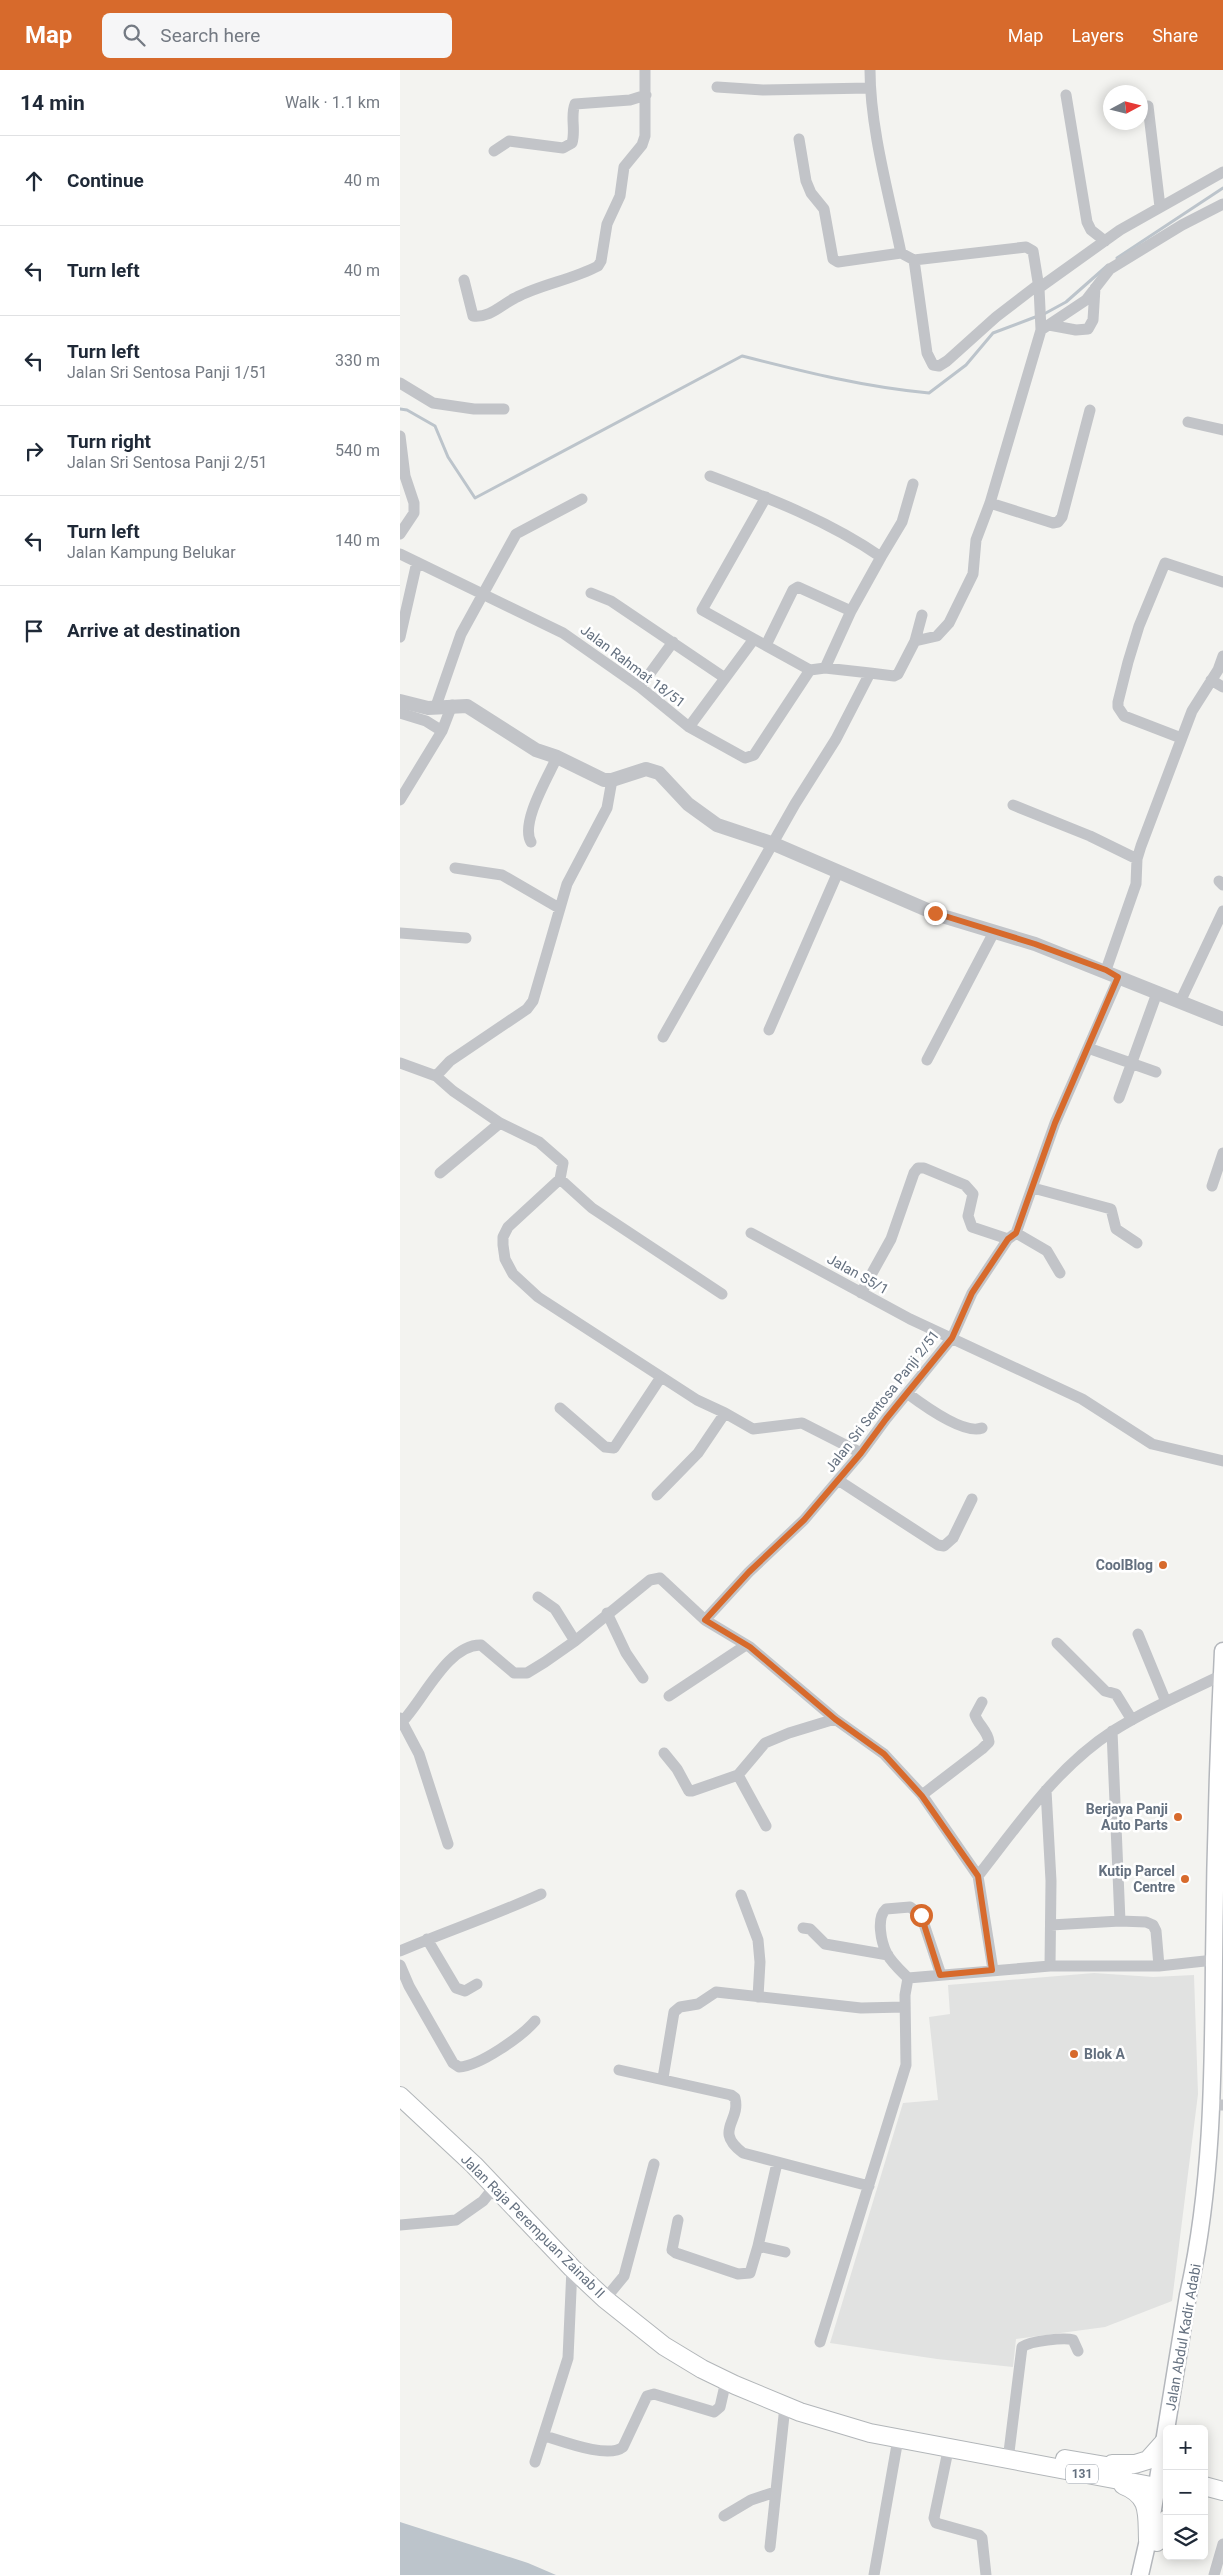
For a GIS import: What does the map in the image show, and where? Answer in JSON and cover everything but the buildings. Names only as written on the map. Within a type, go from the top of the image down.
[{"type":"main road","name":"Jalan Abdul Kadir Adabi","points":[[1172,2425],[1188,2294],[1197,2256],[1217,2105],[1214,1960],[1223,1651]]},
{"type":"main road","name":"Jalan Raja Perempuan Zainab II","points":[[400,2096],[495,2186],[572,2268],[605,2299],[664,2346],[726,2381],[785,2406],[861,2430],[898,2439],[981,2452],[993,2450],[1008,2456]]},
{"type":"main road","points":[[1101,2471],[1148,2460],[1163,2444]]},
{"type":"main road","name":"131","points":[[1008,2456],[1101,2471],[1163,2484]]},
{"type":"main road","points":[[1101,2471],[1136,2490],[1142,2498],[1147,2511],[1153,2541],[1150,2575]]},
{"type":"main road","name":"Jalan Abdul Kadir Adabi","points":[[1153,2541],[1163,2489]]},
{"type":"main road","points":[[1140,2575],[1153,2541],[1163,2525]]},
{"type":"street","points":[[464,280],[470,311],[473,316],[479,317],[497,311],[514,298],[598,266],[601,261],[607,224],[620,196],[624,167],[642,145],[645,136],[646,70]]},
{"type":"street","points":[[870,70],[870,88],[901,252]]},
{"type":"street","points":[[717,87],[763,90],[870,88]]},
{"type":"street","points":[[494,151],[509,141],[563,148],[569,146],[574,136],[573,108],[575,104],[630,100],[646,95]]},
{"type":"street","points":[[1066,95],[1087,222],[1091,230],[1105,241]]},
{"type":"street","points":[[1148,106],[1160,207]]},
{"type":"street","points":[[799,139],[806,181],[811,193],[824,209],[833,259],[838,262],[901,252],[914,260],[1026,246],[1033,251],[1044,326],[990,503],[976,540],[973,574],[949,623],[937,636],[915,641]]},
{"type":"street","points":[[914,260],[927,353],[933,365],[939,366],[996,317],[1105,241],[1160,207],[1223,172]]},
{"type":"street","points":[[1044,326],[1082,304],[1110,269],[1182,224],[1222,207]]},
{"type":"street","points":[[1044,326],[1076,330],[1088,329],[1093,320],[1095,288]]},
{"type":"street","points":[[400,383],[433,403],[474,409],[504,409]]},
{"type":"street","points":[[990,503],[1053,523],[1058,522],[1062,517],[1090,410]]},
{"type":"street","points":[[1188,422],[1223,430]]},
{"type":"street","points":[[400,436],[405,476],[414,503],[414,513],[400,534]]},
{"type":"street","points":[[710,476],[766,497],[861,543],[881,557]]},
{"type":"street","points":[[825,668],[851,611],[902,522],[912,484]]},
{"type":"street","points":[[766,497],[702,610],[810,670],[825,668],[894,676],[898,674],[915,641],[922,615]]},
{"type":"street","points":[[436,706],[461,634],[516,534],[582,499]]},
{"type":"street","name":"Jalan Rahmat 18/51","points":[[400,554],[484,592],[563,632],[640,687],[689,727],[745,758],[754,755],[810,670]]},
{"type":"street","points":[[400,637],[417,562]]},
{"type":"street","points":[[1181,738],[1124,716],[1121,712],[1118,702],[1128,662],[1139,626],[1165,563],[1223,582]]},
{"type":"street","points":[[766,645],[793,590],[798,587],[851,611]]},
{"type":"street","points":[[591,594],[611,601],[725,678]]},
{"type":"street","points":[[689,727],[754,639]]},
{"type":"street","points":[[640,687],[673,642]]},
{"type":"street","points":[[1106,970],[1136,884],[1137,858],[1181,738],[1196,702],[1211,680],[1223,656]]},
{"type":"street","points":[[663,1037],[795,804],[836,740],[870,673]]},
{"type":"street","points":[[1211,680],[1223,687]]},
{"type":"street","points":[[400,701],[420,707],[467,706],[536,750],[557,757],[604,780],[612,780],[646,769],[659,773],[688,804],[717,825],[774,844],[939,915],[1035,944],[1106,970],[1118,977],[1223,1019]]},
{"type":"street","points":[[400,800],[404,784],[442,731],[452,705]]},
{"type":"street","points":[[400,713],[426,721],[442,731]]},
{"type":"street","points":[[530,842],[527,835],[528,821],[557,757]]},
{"type":"street","points":[[436,1076],[450,1062],[527,1009],[533,1001],[567,884],[607,808],[612,780]]},
{"type":"street","points":[[1013,805],[1090,836],[1137,858]]},
{"type":"street","points":[[455,868],[502,875],[559,908]]},
{"type":"street","points":[[769,1030],[838,872]]},
{"type":"street","points":[[1180,1002],[1223,911]]},
{"type":"street","points":[[927,1060],[994,932]]},
{"type":"street","points":[[400,933],[466,938]]},
{"type":"street","name":"Jalan Sri Sentosa Panji 2/51","points":[[705,1620],[749,1572],[804,1520],[861,1453],[952,1338],[972,1293],[1012,1236],[1033,1188],[1055,1123],[1118,977]]},
{"type":"street","points":[[1119,1098],[1133,1064],[1157,992]]},
{"type":"street","points":[[1088,1048],[1156,1072]]},
{"type":"street","points":[[400,1063],[436,1076],[453,1091],[500,1123],[539,1142],[559,1158],[563,1169],[560,1179],[504,1232],[503,1245],[509,1269],[538,1297],[606,1339],[697,1400],[753,1429],[802,1423],[861,1453]]},
{"type":"street","points":[[440,1173],[500,1123]]},
{"type":"street","points":[[1212,1186],[1223,1153]]},
{"type":"street","points":[[861,1293],[891,1240],[914,1172],[918,1168],[924,1168],[965,1185],[973,1194],[968,1216],[972,1227],[1012,1236],[1047,1251],[1060,1273]]},
{"type":"street","points":[[560,1179],[592,1208],[722,1294]]},
{"type":"street","points":[[1033,1188],[1111,1209],[1116,1229],[1137,1243]]},
{"type":"street","name":"Jalan S5/1","points":[[751,1234],[861,1293],[1082,1399],[1152,1444],[1223,1462]]},
{"type":"street","points":[[560,1408],[605,1447],[614,1448],[661,1377]]},
{"type":"street","points":[[907,1393],[926,1407],[971,1430],[982,1428]]},
{"type":"street","points":[[657,1495],[698,1453],[725,1413]]},
{"type":"street","points":[[838,1480],[938,1545],[944,1546],[953,1538],[972,1498]]},
{"type":"street","points":[[448,1844],[419,1754],[401,1721],[442,1668],[471,1645],[481,1645],[510,1671],[522,1675],[576,1641],[607,1613],[656,1578],[664,1582],[705,1620],[746,1645],[835,1719],[884,1754],[922,1796],[978,1876],[992,1970]]},
{"type":"street","points":[[538,1598],[555,1609],[576,1641]]},
{"type":"street","points":[[607,1613],[626,1653],[643,1678]]},
{"type":"street","points":[[1138,1634],[1166,1702]]},
{"type":"street","points":[[1057,1643],[1105,1691],[1116,1694],[1132,1720]]},
{"type":"street","points":[[669,1696],[746,1645]]},
{"type":"street","points":[[978,1876],[1046,1790],[1078,1758],[1112,1731],[1222,1675]]},
{"type":"street","points":[[922,1796],[982,1750],[989,1742],[975,1715],[982,1702]]},
{"type":"street","points":[[664,1753],[677,1769],[689,1791],[738,1775],[764,1743],[788,1733],[835,1719]]},
{"type":"street","points":[[1112,1731],[1120,1921]]},
{"type":"street","points":[[738,1775],[766,1826]]},
{"type":"street","points":[[1046,1790],[1051,1881],[1050,1966]]},
{"type":"street","points":[[400,1952],[427,1939],[541,1894]]},
{"type":"street","points":[[741,1895],[758,1940],[760,1962],[758,1997]]},
{"type":"street","points":[[820,2342],[906,2066],[905,2007],[908,1978],[888,1956],[882,1934],[881,1914],[886,1909],[910,1907],[921,1915],[926,1924],[940,1975]]},
{"type":"street","points":[[1051,1925],[1120,1921],[1146,1922],[1153,1925],[1156,1931],[1159,1966]]},
{"type":"street","points":[[803,1928],[810,1929],[828,1945],[888,1956]]},
{"type":"street","points":[[427,1939],[456,1988],[465,1991],[477,1984]]},
{"type":"street","points":[[908,1978],[1050,1966],[1159,1966],[1214,1960]]},
{"type":"street","points":[[400,1965],[414,1995],[453,2063],[459,2067],[472,2064],[524,2034],[535,2020]]},
{"type":"street","points":[[663,2078],[676,2008],[698,2004],[716,1992],[861,2008],[905,2007]]},
{"type":"street","points":[[619,2070],[663,2078],[733,2096],[736,2103],[728,2130],[731,2142],[743,2153],[869,2186]]},
{"type":"street","points":[[678,2220],[672,2245],[672,2250],[676,2253],[738,2274],[750,2273],[777,2163]]},
{"type":"street","points":[[605,2299],[624,2276],[654,2164]]},
{"type":"street","points":[[400,2224],[456,2220],[483,2201],[495,2186]]},
{"type":"street","points":[[758,2246],[785,2252]]},
{"type":"street","points":[[535,2462],[544,2439],[568,2358],[572,2268]]},
{"type":"street","points":[[1008,2456],[1022,2347],[1029,2344],[1066,2338],[1074,2340],[1078,2351]]},
{"type":"street","points":[[544,2439],[613,2452],[623,2447],[647,2396],[654,2394],[714,2412],[720,2406],[726,2381]]},
{"type":"street","points":[[770,2547],[785,2406]]},
{"type":"street","points":[[874,2575],[898,2439]]},
{"type":"street","points":[[949,2446],[934,2518],[936,2523],[979,2535],[982,2538],[986,2575]]},
{"type":"street","points":[[724,2516],[751,2500],[775,2492]]},
{"type":"street","points":[[1214,2575],[1223,2544]]},
{"type":"shaded area","points":[[1094,1973],[1153,1977],[1194,1975],[1198,2094],[1172,2301],[1105,2327],[1016,2339],[1013,2367],[937,2359],[830,2343],[903,2103],[938,2100],[929,2017],[950,2014],[948,1985]]},
{"type":"shaded area","points":[[400,2522],[528,2563],[556,2575],[400,2575]]},
{"type":"waterway","points":[[1117,258],[1223,188]]},
{"type":"waterway","points":[[1044,314],[1066,302],[1108,265]]},
{"type":"waterway","points":[[400,409],[407,410],[435,426],[448,457],[475,498],[742,356],[858,383],[929,393],[966,365],[993,333],[1038,316]]},
{"type":"place","name":"CoolBlog","points":[[1163,1565]]},
{"type":"place","name":"Berjaya Panji Auto Parts","points":[[1178,1817]]},
{"type":"place","name":"Kutip Parcel Centre","points":[[1185,1879]]},
{"type":"place","name":"Blok A","points":[[1074,2054]]},
{"type":"route","points":[[921,1915],[926,1924],[940,1975],[992,1970],[978,1876],[922,1796],[884,1754],[835,1719],[750,1647],[705,1620],[749,1572],[804,1520],[861,1453],[952,1338],[972,1293],[1008,1239],[1016,1233],[1055,1123],[1118,977],[1106,970],[1035,944],[935,913]]}]
